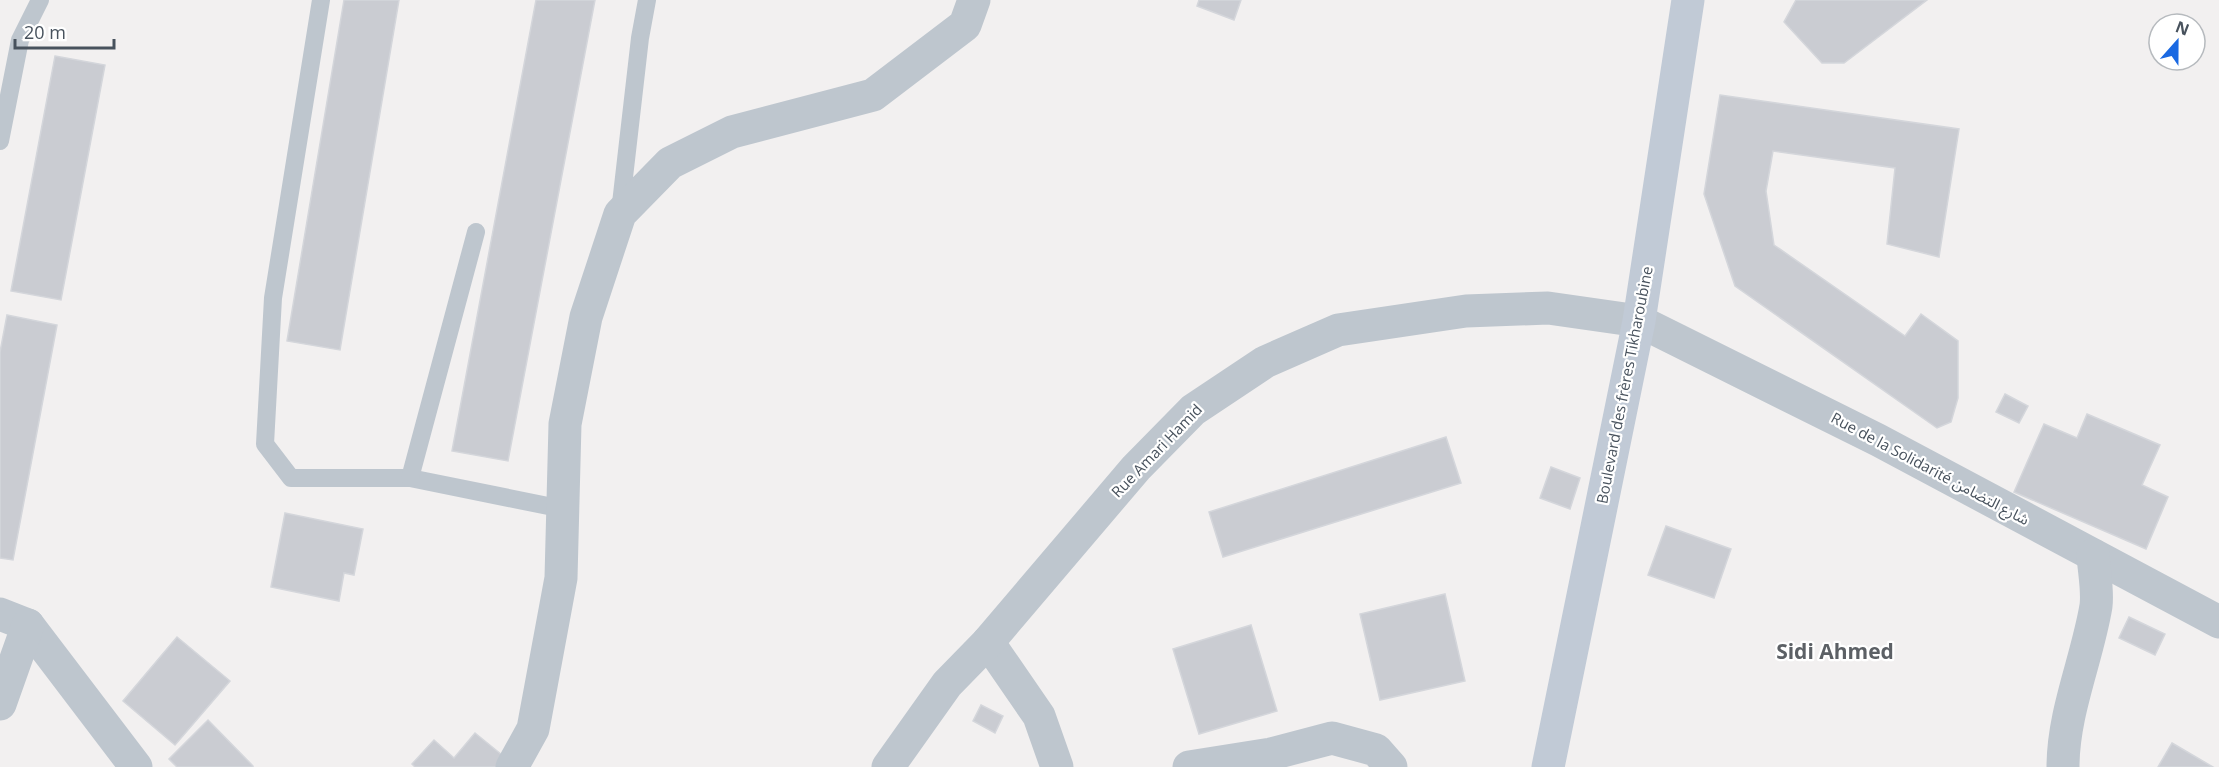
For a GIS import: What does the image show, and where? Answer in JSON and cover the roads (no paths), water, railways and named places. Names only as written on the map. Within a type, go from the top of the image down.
[{"type":"street","points":[[512,767],[533,729],[561,578],[567,413],[586,317],[620,214],[670,163],[732,132],[873,95],[965,25],[974,0]]},
{"type":"street","name":"Boulevard des frères Tikharoubine","points":[[1548,767],[1639,321],[1688,0]]},
{"type":"street","name":"Rue Amari Hamid","points":[[888,767],[947,684],[988,642],[1136,468],[1193,410],[1265,362],[1338,330],[1466,311],[1548,308],[1639,321]]},
{"type":"street","name":"Rue de la Solidarité شارع التضامن","points":[[1639,321],[1878,440],[2219,622]]},
{"type":"street","points":[[2063,767],[2063,747],[2069,717],[2096,604],[2093,555]]},
{"type":"street","points":[[0,704],[14,620]]},
{"type":"street","points":[[14,620],[136,767]]},
{"type":"street","points":[[988,642],[1039,716],[1057,767]]},
{"type":"street","points":[[1189,767],[1271,754],[1332,738],[1376,750],[1391,767]]},
{"type":"lane","points":[[0,141],[20,40],[40,0]]},
{"type":"lane","points":[[321,0],[273,298],[265,444],[291,478],[410,478],[562,509]]},
{"type":"lane","points":[[620,214],[639,38],[647,0]]},
{"type":"lane","points":[[410,478],[476,232]]},
{"type":"district","name":"Sidi Ahmed","points":[[1835,652]]}]
